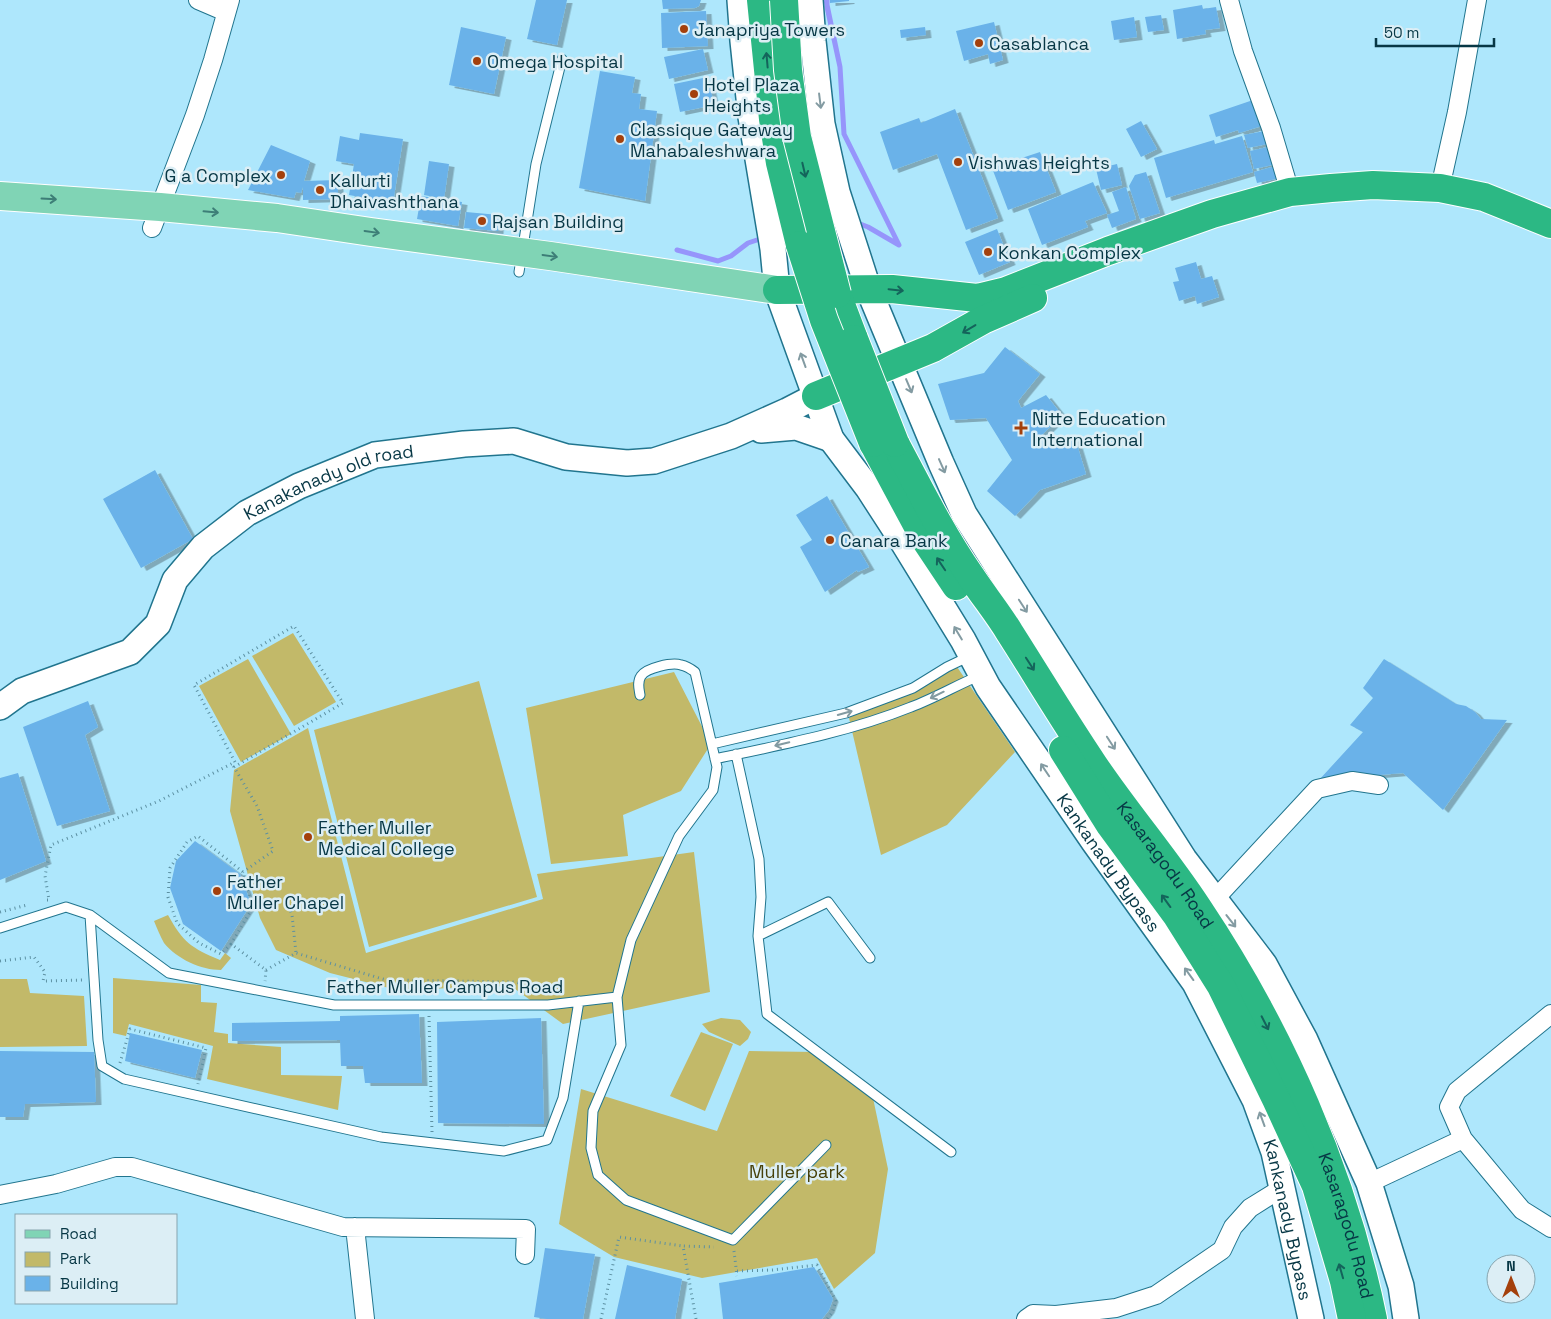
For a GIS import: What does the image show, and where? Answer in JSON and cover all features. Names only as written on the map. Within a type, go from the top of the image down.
[{"type":"highway","points":[[761,0],[773,119],[780,163],[796,227],[824,320],[884,443]]},
{"type":"highway","points":[[784,0],[788,70],[797,137],[837,294],[884,443]]},
{"type":"highway","points":[[777,290],[868,288],[977,298],[1006,291],[1169,228],[1290,192],[1373,185],[1440,188],[1484,197],[1551,224]]},
{"type":"highway","points":[[816,396],[934,348],[983,320],[1012,307],[1114,266],[1216,230],[1294,208],[1373,202],[1438,205],[1479,213],[1551,242]]},
{"type":"highway","name":"Kasaragodu Road","points":[[884,443],[924,538],[984,627],[1110,825],[1177,916],[1221,986],[1316,1186],[1344,1281],[1352,1319]]},
{"type":"highway","name":"Kasaragodu Road","points":[[884,443],[932,513],[969,574],[999,615],[1095,766],[1198,907],[1243,980],[1304,1099],[1335,1179],[1366,1281],[1374,1319]]},
{"type":"main road","points":[[0,196],[156,218],[277,218],[390,235],[520,262],[777,290]]},
{"type":"street","points":[[156,218],[196,115],[228,6],[198,0]]},
{"type":"street","name":"Kankanady Bypass","points":[[740,0],[751,117],[773,249],[777,290],[831,439],[868,488],[932,589],[988,687],[1094,842],[1195,983],[1255,1100],[1274,1152],[1311,1319]]},
{"type":"street","points":[[810,0],[822,124],[837,192],[868,288],[941,464],[964,514],[1184,859],[1264,964],[1306,1040],[1369,1183],[1401,1286],[1406,1319]]},
{"type":"street","points":[[1229,0],[1243,50],[1272,128],[1290,192]]},
{"type":"street","points":[[1440,188],[1457,112],[1477,0]]},
{"type":"street","points":[[731,436],[788,411],[816,396]]},
{"type":"street","points":[[731,436],[796,427],[831,439]]},
{"type":"street","name":"Kanakanady old road","points":[[0,707],[22,691],[130,652],[158,624],[175,580],[203,547],[247,513],[299,486],[376,455],[464,444],[514,441],[566,458],[627,463],[654,461],[731,436]]},
{"type":"street","points":[[1214,900],[1318,790],[1352,781],[1379,785]]},
{"type":"street","points":[[1551,1014],[1457,1091],[1449,1108],[1463,1139],[1522,1210],[1551,1228]]},
{"type":"street","points":[[1369,1183],[1463,1139]]},
{"type":"street","points":[[0,1195],[56,1184],[115,1167],[132,1167],[343,1227],[526,1229],[524,1255]]},
{"type":"street","points":[[1026,1319],[1033,1314],[1056,1315],[1116,1308],[1156,1295],[1222,1250],[1234,1227],[1250,1208],[1282,1188]]},
{"type":"street","points":[[355,1227],[365,1319]]},
{"type":"lane","points":[[520,262],[536,164],[562,59]]},
{"type":"lane","points":[[640,695],[638,684],[641,675],[664,664],[680,664],[695,672],[717,767],[714,790],[679,836],[631,940],[617,997],[621,1045],[593,1111],[591,1148],[598,1175],[626,1200],[734,1244],[826,1145]]},
{"type":"lane","points":[[712,744],[846,713],[913,688],[947,668],[976,666]]},
{"type":"lane","points":[[715,759],[861,725],[912,707],[959,684],[976,666]]},
{"type":"lane","points":[[736,754],[759,859],[761,898],[758,936],[766,1014],[951,1152]]},
{"type":"lane","points":[[758,936],[828,902],[870,958]]},
{"type":"lane","name":"Father Muller Campus Road","points":[[0,928],[66,907],[90,915],[169,974],[334,1006],[548,1006],[617,997]]},
{"type":"lane","points":[[90,915],[98,1040],[102,1066],[124,1079],[381,1137],[504,1151],[547,1140],[563,1098],[577,1002]]},
{"type":"path","points":[[234,767],[343,703],[294,626],[194,685],[235,762],[234,767],[257,806],[273,851],[243,872]]},
{"type":"path","points":[[40,902],[49,900],[45,876],[51,845],[159,801],[235,762]]},
{"type":"path","points":[[198,836],[243,872],[253,907],[232,944],[221,954],[199,943],[177,923],[168,897],[170,868],[187,842],[198,836]]},
{"type":"path","points":[[286,897],[292,915],[296,953]]},
{"type":"path","points":[[0,912],[32,904]]},
{"type":"path","points":[[232,944],[266,970]]},
{"type":"path","points":[[266,970],[296,953],[386,980],[516,982],[577,1002]]},
{"type":"path","points":[[0,961],[34,957],[45,972],[43,981],[89,980]]},
{"type":"path","points":[[265,992],[266,970]]},
{"type":"path","points":[[429,1006],[432,1136]]},
{"type":"path","points":[[118,1069],[130,1029],[206,1048],[196,1090]]},
{"type":"path","points":[[600,1319],[620,1237],[683,1246],[734,1244],[737,1276]]},
{"type":"path","points":[[683,1246],[696,1319]]},
{"type":"path","points":[[737,1271],[772,1270],[817,1265],[836,1301],[832,1313],[827,1319]]},
{"type":"green space","points":[[293,633],[336,702],[294,726],[252,656]]},
{"type":"green space","points":[[248,659],[291,734],[241,762],[199,686]]},
{"type":"green space","points":[[953,661],[1015,752],[947,825],[881,855],[849,718]]},
{"type":"green space","points":[[674,672],[711,744],[681,791],[623,815],[628,856],[551,864],[526,708]]},
{"type":"green space","points":[[479,681],[537,897],[369,947],[314,730]]},
{"type":"green space","points":[[308,728],[366,953],[543,899],[537,874],[694,852],[710,992],[563,1024],[511,986],[397,990],[330,973],[276,950],[260,918],[230,811],[234,770]]},
{"type":"green space","points":[[168,915],[178,932],[195,948],[220,960],[225,953],[231,958],[221,970],[198,966],[182,959],[169,949],[164,943],[154,921]]},
{"type":"green space","points":[[113,978],[201,985],[201,1002],[217,1003],[214,1032],[228,1034],[228,1043],[281,1047],[281,1075],[342,1076],[338,1110],[207,1079],[213,1046],[129,1024],[126,1036],[113,1033]]},
{"type":"green space","points":[[0,979],[27,979],[30,993],[84,996],[87,1046],[0,1047]]},
{"type":"green space","points":[[721,1018],[740,1020],[751,1032],[748,1039],[740,1046],[709,1032],[702,1024]]},
{"type":"green space","points":[[701,1032],[733,1044],[705,1111],[670,1096]]},
{"type":"green space","name":"Muller park","points":[[749,1051],[816,1052],[873,1098],[888,1169],[875,1253],[834,1289],[817,1258],[702,1278],[614,1257],[559,1224],[581,1089],[717,1131]]},
{"type":"building","name":"Omega Hospital","points":[[536,0],[567,0],[557,45],[527,39]]},
{"type":"building","points":[[662,0],[701,0],[699,6],[695,8],[663,9]]},
{"type":"building","points":[[830,0],[849,0],[849,1],[830,3]]},
{"type":"building","points":[[1202,5],[1203,9],[1216,7],[1220,28],[1205,30],[1206,34],[1177,39],[1173,10]]},
{"type":"building","name":"Janapriya Towers","points":[[706,11],[708,46],[662,48],[661,13]]},
{"type":"building","points":[[1161,15],[1164,30],[1148,32],[1145,17]]},
{"type":"building","points":[[1134,17],[1137,37],[1114,40],[1111,21]]},
{"type":"building","name":"Casablanca","points":[[994,22],[1003,60],[990,64],[988,54],[964,61],[956,31]]},
{"type":"building","name":"Omega Hospital","points":[[461,27],[506,37],[494,94],[449,85]]},
{"type":"building","points":[[925,27],[926,35],[901,38],[900,30]]},
{"type":"building","points":[[703,49],[708,70],[669,79],[664,57]]},
{"type":"building","name":"Classique Gateway Mahabaleshwara","points":[[600,71],[635,77],[632,93],[641,94],[639,109],[657,111],[645,201],[579,188]]},
{"type":"building","name":"Hotel Plaza Heights","points":[[708,77],[714,105],[680,112],[674,84]]},
{"type":"building","points":[[1256,99],[1265,125],[1239,133],[1238,130],[1216,137],[1209,115]]},
{"type":"building","name":"Vishwas Heights","points":[[955,109],[998,218],[966,230],[937,154],[893,170],[880,132],[919,118],[921,123]]},
{"type":"building","points":[[1141,121],[1157,149],[1141,157],[1126,129]]},
{"type":"building","points":[[1269,130],[1272,143],[1248,148],[1244,135]]},
{"type":"building","points":[[360,133],[403,139],[393,203],[349,195],[354,164],[336,161],[340,136],[359,140]]},
{"type":"building","points":[[1242,136],[1253,172],[1166,198],[1154,158],[1214,140],[1215,144]]},
{"type":"building","name":"G a Complex","points":[[271,145],[310,161],[304,181],[338,180],[338,199],[303,200],[303,187],[301,193],[296,192],[294,198],[248,190]]},
{"type":"building","points":[[1272,146],[1276,164],[1254,169],[1250,151]]},
{"type":"building","points":[[1040,152],[1056,192],[1008,210],[992,168]]},
{"type":"building","points":[[429,161],[449,164],[444,199],[424,195]]},
{"type":"building","points":[[1117,164],[1122,185],[1101,190],[1096,169]]},
{"type":"building","points":[[1276,166],[1280,178],[1257,183],[1254,172]]},
{"type":"building","points":[[1146,172],[1160,213],[1140,219],[1129,186],[1135,175]]},
{"type":"building","points":[[1093,182],[1107,213],[1085,221],[1088,227],[1042,245],[1028,209]]},
{"type":"building","points":[[1126,187],[1136,219],[1112,228],[1107,215],[1119,211],[1112,192]]},
{"type":"building","points":[[421,196],[462,202],[458,226],[417,219]]},
{"type":"building","name":"Rajsan Building","points":[[466,212],[499,215],[498,231],[464,228]]},
{"type":"building","name":"Konkan Complex","points":[[997,229],[1010,262],[979,275],[965,242]]},
{"type":"building","points":[[1196,262],[1201,279],[1212,276],[1219,297],[1197,304],[1195,296],[1179,301],[1173,282],[1179,281],[1175,268]]},
{"type":"building","name":"Nitte Education International","points":[[1005,347],[1040,374],[1018,401],[1021,408],[1046,395],[1062,415],[1041,436],[1044,447],[1075,438],[1086,474],[1040,490],[1015,516],[987,491],[1012,460],[986,418],[950,420],[938,384],[984,373]]},
{"type":"building","points":[[155,470],[193,539],[141,568],[103,499]]},
{"type":"building","points":[[827,496],[869,567],[858,572],[857,570],[825,592],[800,547],[812,540],[796,515]]},
{"type":"building","points":[[1384,659],[1456,704],[1466,706],[1481,719],[1507,720],[1443,810],[1403,773],[1319,780],[1363,732],[1350,725],[1373,698],[1363,688]]},
{"type":"building","points":[[88,701],[98,727],[85,735],[110,811],[57,826],[23,727]]},
{"type":"building","points":[[18,773],[46,861],[0,880],[0,778]]},
{"type":"building","points":[[195,841],[240,874],[251,904],[221,951],[183,924],[170,888],[176,861]]},
{"type":"building","points":[[419,1014],[422,1083],[365,1083],[363,1066],[341,1066],[340,1040],[232,1041],[232,1023],[340,1021],[340,1016]]},
{"type":"building","points":[[541,1018],[544,1124],[438,1123],[437,1022]]},
{"type":"building","points":[[130,1033],[202,1050],[195,1078],[125,1061]]},
{"type":"building","points":[[0,1051],[94,1052],[96,1102],[25,1104],[23,1117],[0,1117]]},
{"type":"building","points":[[545,1248],[595,1254],[583,1319],[534,1317]]},
{"type":"building","points":[[627,1265],[682,1279],[675,1319],[615,1319]]},
{"type":"building","points":[[814,1267],[833,1299],[829,1310],[822,1319],[723,1319],[719,1283]]},
{"type":"waterway","points":[[826,0],[840,67],[844,134],[899,245],[868,227],[855,222]]},
{"type":"waterway","points":[[827,0],[840,67],[844,134],[899,245],[868,227],[855,222]]},
{"type":"waterway","points":[[677,250],[718,261],[731,256],[748,243],[760,239]]},
{"type":"place","name":"Janapriya Towers","points":[[684,29]]},
{"type":"place","name":"Casablanca","points":[[979,43]]},
{"type":"place","name":"Omega Hospital","points":[[477,61]]},
{"type":"place","name":"Hotel Plaza Heights","points":[[694,94]]},
{"type":"place","name":"Classique Gateway Mahabaleshwara","points":[[620,139]]},
{"type":"place","name":"Vishwas Heights","points":[[958,162]]},
{"type":"place","name":"G a Complex","points":[[281,175]]},
{"type":"place","name":"Kallurti Dhaivashthana","points":[[320,190]]},
{"type":"place","name":"Rajsan Building","points":[[482,221]]},
{"type":"place","name":"Konkan Complex","points":[[988,252]]},
{"type":"place","name":"Nitte Education International","points":[[1021,428]]},
{"type":"place","name":"Canara Bank","points":[[830,540]]},
{"type":"place","name":"Father Muller Medical College","points":[[308,837]]},
{"type":"place","name":"Father Muller Chapel","points":[[217,891]]}]
